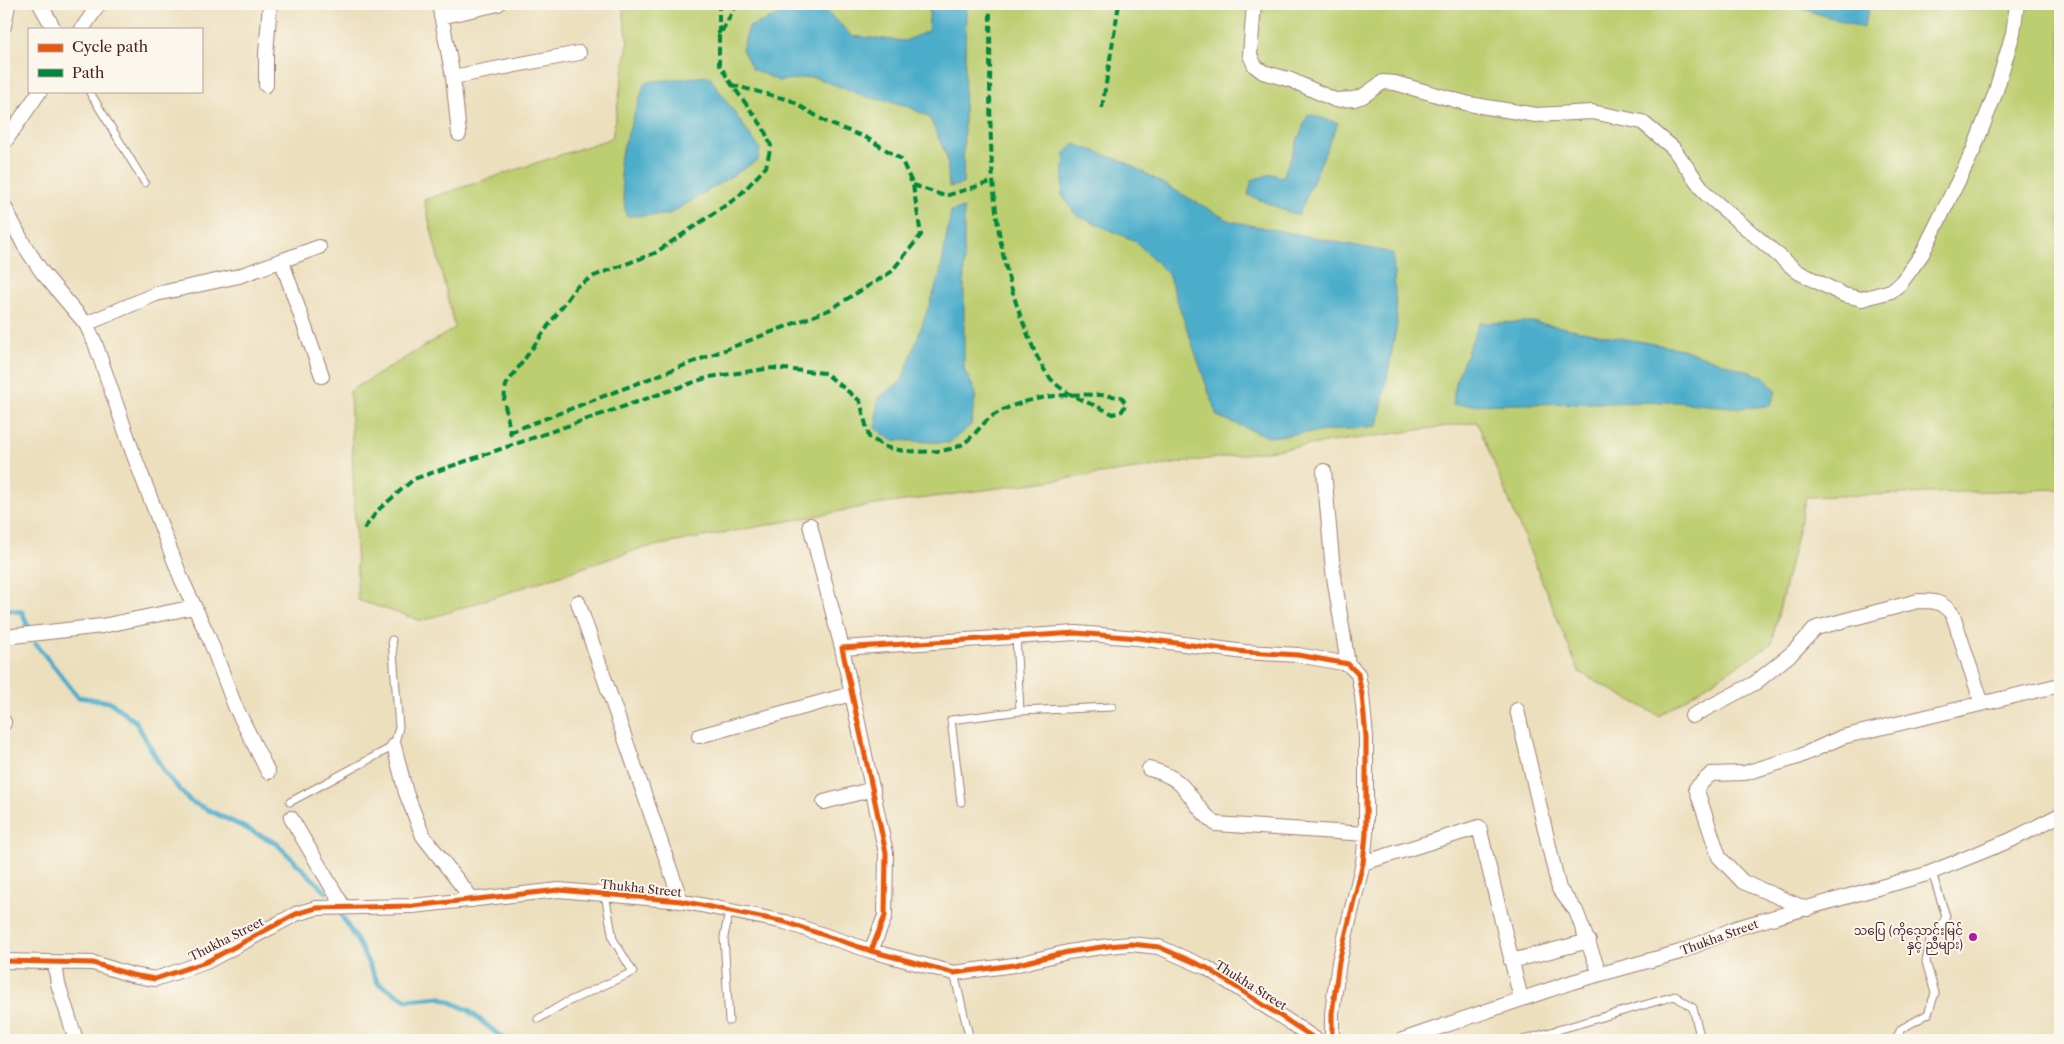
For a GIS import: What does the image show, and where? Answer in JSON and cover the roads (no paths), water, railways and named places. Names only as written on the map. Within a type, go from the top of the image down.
[{"type":"street","points":[[4,26],[8,4]]},
{"type":"street","points":[[40,4],[53,28]]},
{"type":"street","points":[[83,28],[99,4]]},
{"type":"street","points":[[266,85],[270,4]]},
{"type":"street","points":[[459,134],[453,77],[440,10],[498,4]]},
{"type":"street","points":[[1254,4],[1250,55],[1255,66],[1263,72],[1291,80],[1335,100],[1354,100],[1383,82],[1395,83],[1469,104],[1536,115],[1592,112],[1642,122],[1673,148],[1706,194],[1798,272],[1844,295],[1862,299],[1891,291],[1901,283],[1922,254],[1973,151],[1992,102],[2013,33],[2017,4]]},
{"type":"street","points":[[453,77],[579,53]]},
{"type":"street","points":[[4,143],[39,92]]},
{"type":"street","points":[[4,206],[24,245],[42,272],[86,324],[98,352],[133,453],[180,578],[235,706],[268,772]]},
{"type":"street","points":[[86,324],[156,294],[203,282],[238,276],[319,248]]},
{"type":"street","points":[[282,262],[322,376]]},
{"type":"street","points":[[1324,471],[1334,571],[1348,664]]},
{"type":"street","points":[[810,525],[842,648],[886,853],[885,916],[871,951]]},
{"type":"street","points":[[1692,716],[1755,683],[1792,653],[1816,628],[1918,601],[1933,601],[1945,605],[1953,615],[1982,704]]},
{"type":"street","points":[[578,602],[681,901]]},
{"type":"street","points":[[4,637],[102,626],[194,607]]},
{"type":"street","points":[[842,648],[1076,633],[1129,637],[1245,652],[1298,655],[1348,664],[1358,674],[1364,712],[1366,737],[1366,834],[1363,863],[1339,962],[1332,1013],[1332,1040]]},
{"type":"street","points":[[1807,909],[1743,882],[1719,857],[1696,788],[1712,774],[1745,772],[1798,757],[1842,737],[2060,685]]},
{"type":"street","points":[[699,736],[851,694]]},
{"type":"street","points":[[1518,710],[1560,889],[1576,911],[1600,974]]},
{"type":"street","points":[[394,746],[406,793],[422,836],[473,900]]},
{"type":"street","points":[[1149,769],[1174,777],[1184,786],[1207,818],[1216,824],[1366,834]]},
{"type":"street","points":[[824,802],[873,789]]},
{"type":"street","name":"Thukha Street","points":[[1402,1040],[1520,999],[1680,952],[1736,928],[1932,873],[2011,840],[2060,816]]},
{"type":"street","points":[[291,818],[344,908]]},
{"type":"street","points":[[1363,863],[1479,827],[1520,999]]},
{"type":"street","name":"Thukha Street","points":[[4,961],[55,964],[93,963],[132,975],[155,979],[206,962],[296,914],[332,906],[344,908],[413,906],[559,890],[681,901],[785,922],[871,951],[954,972],[1014,965],[1068,952],[1108,946],[1131,944],[1159,947],[1207,968],[1317,1040]]},
{"type":"street","points":[[1511,961],[1589,941]]},
{"type":"street","points":[[55,964],[58,984],[76,1040]]},
{"type":"lane","points":[[90,92],[145,183]]},
{"type":"lane","points":[[1016,636],[1020,711]]},
{"type":"lane","points":[[290,802],[394,746],[399,727],[392,640]]},
{"type":"lane","points":[[961,802],[951,720],[1020,711],[1112,708]]},
{"type":"lane","points":[[1896,1040],[1901,1029],[1928,1014],[1935,993],[1926,962],[1930,940],[1946,916],[1932,873]]},
{"type":"lane","points":[[538,1019],[565,1003],[633,972],[613,940],[605,894]]},
{"type":"lane","points":[[729,912],[724,936],[729,1021]]},
{"type":"lane","points":[[954,972],[970,1040]]},
{"type":"lane","points":[[1523,1040],[1675,996],[1693,1008],[1701,1040]]},
{"type":"water","points":[[930,4],[966,4],[963,184],[949,187],[947,157],[929,117],[905,105],[866,97],[814,77],[779,81],[752,69],[742,49],[749,27],[802,6],[829,13],[852,36],[905,41],[928,31]]},
{"type":"water","points":[[1787,4],[1871,4],[1863,28]]},
{"type":"water","points":[[709,76],[760,149],[758,160],[668,215],[626,216],[619,161],[645,82]]},
{"type":"water","points":[[1308,114],[1338,123],[1298,216],[1248,195],[1252,180],[1272,174],[1283,177]]},
{"type":"water","points":[[1075,144],[1125,162],[1230,221],[1393,253],[1397,324],[1378,426],[1268,437],[1217,416],[1168,274],[1135,241],[1076,215],[1062,195],[1065,153]]},
{"type":"water","points":[[964,208],[964,369],[976,393],[971,425],[949,443],[891,440],[875,428],[878,398],[902,381],[940,275],[951,211]]},
{"type":"water","points":[[1532,322],[1682,349],[1764,377],[1776,392],[1770,406],[1741,408],[1676,402],[1453,405],[1455,383],[1479,323]]},
{"type":"waterway","points":[[4,609],[22,612],[28,627]]},
{"type":"waterway","points":[[36,644],[78,697],[110,702],[136,722],[164,772],[190,801],[276,843],[326,892]]},
{"type":"waterway","points":[[341,915],[359,944],[378,983],[407,1000],[440,997],[468,1010],[505,1040]]},
{"type":"place","name":"သပြေ (ကိုသောင်းမြင့် နှင့် ညီများ)","points":[[1973,937]]}]
